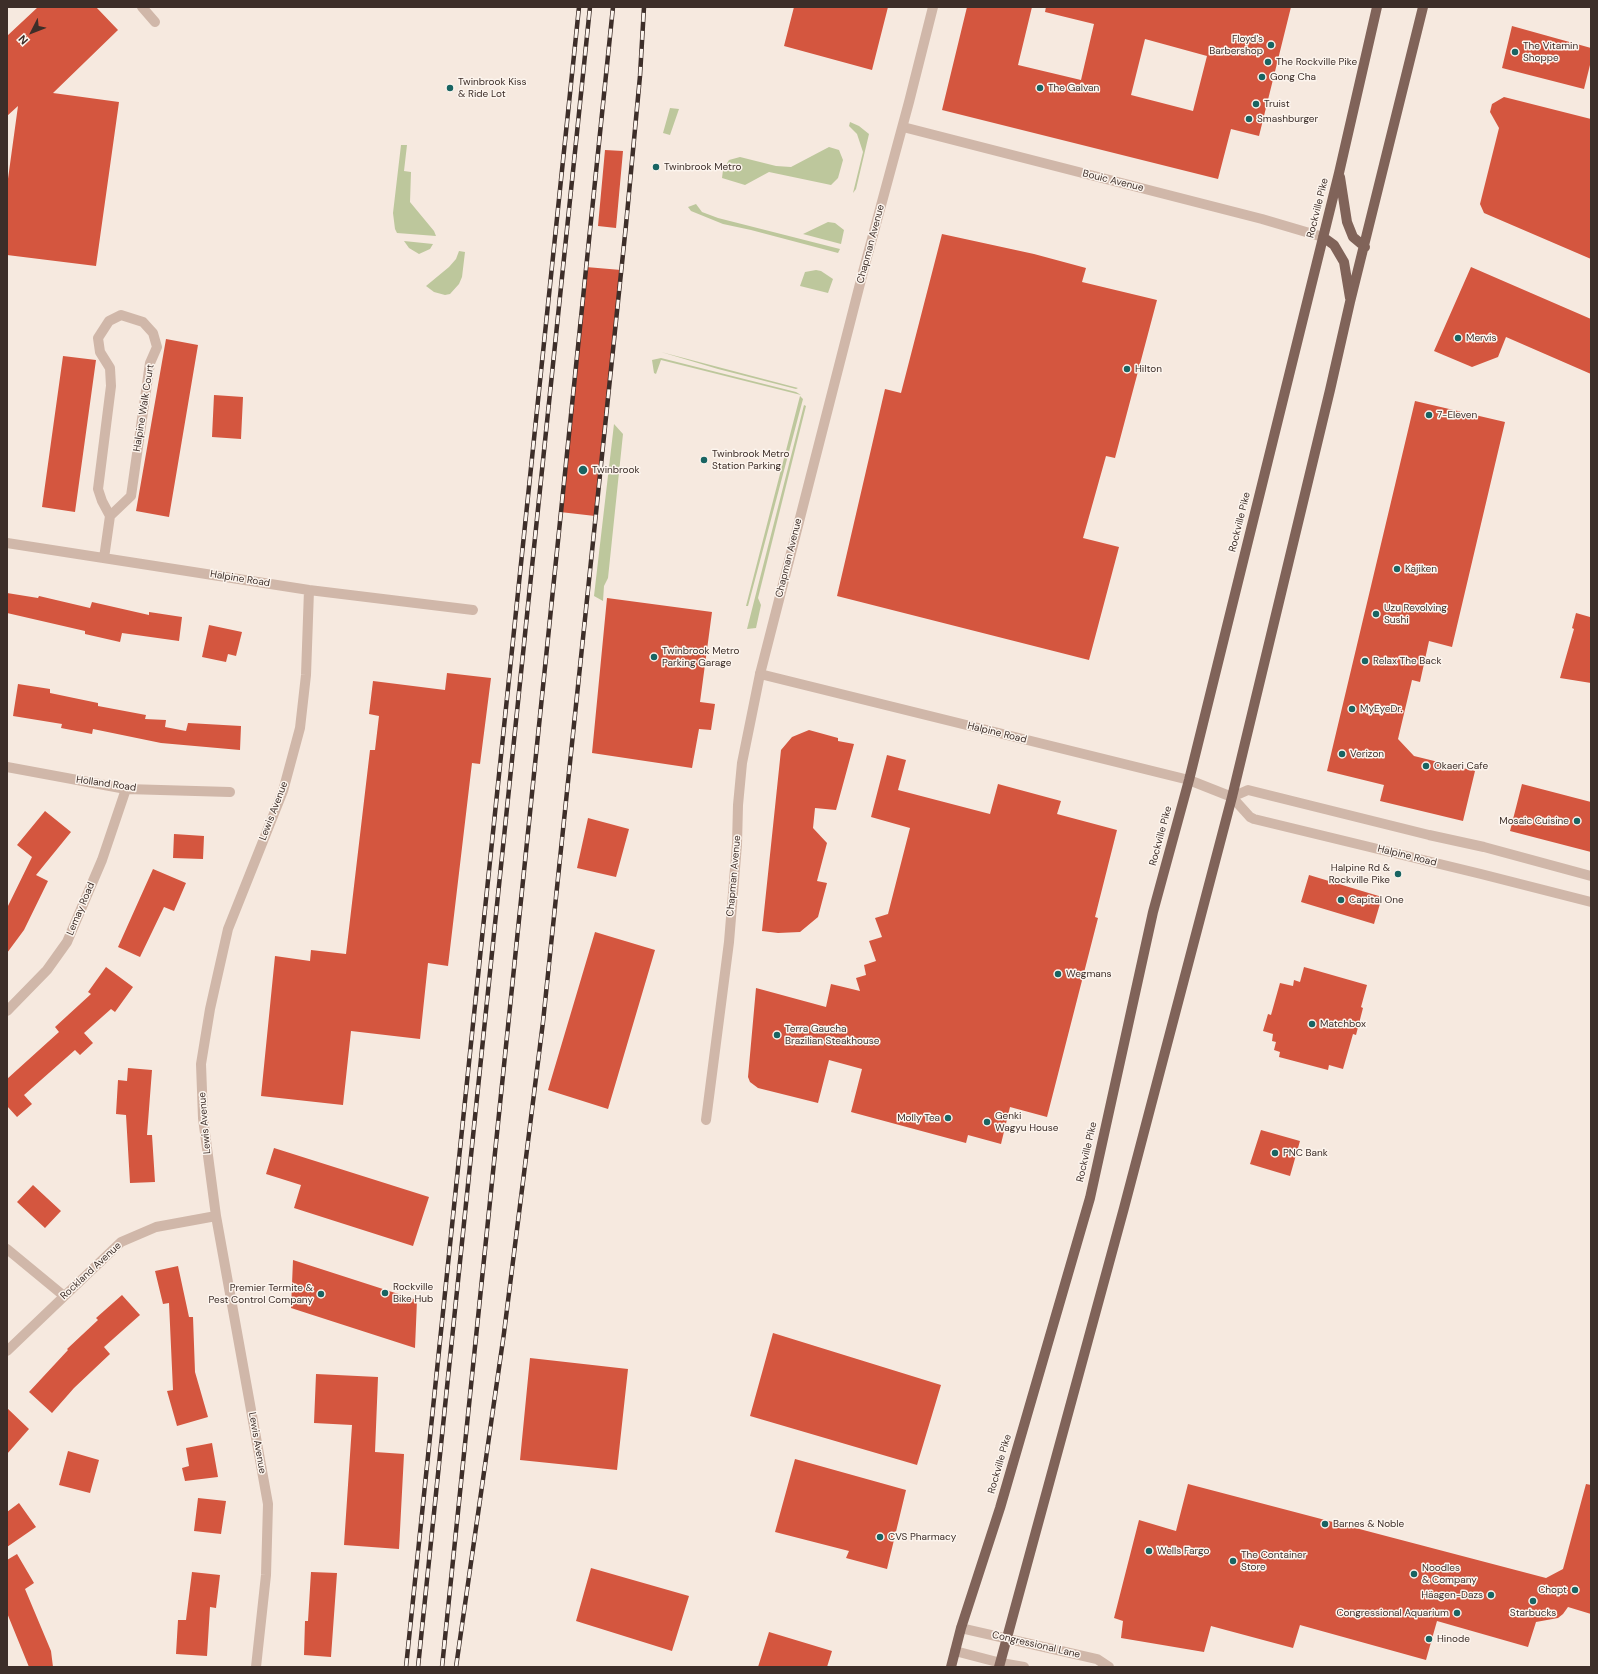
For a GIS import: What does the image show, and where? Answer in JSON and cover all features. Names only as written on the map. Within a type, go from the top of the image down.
[{"type":"main road","name":"Rockville Pike","points":[[951,1667],[961,1628],[1000,1508],[1090,1198],[1153,912],[1189,780],[1339,173],[1376,7]]},
{"type":"main road","points":[[1000,1665],[1121,1220],[1232,797],[1350,302],[1365,247],[1423,7]]},
{"type":"main road","points":[[1339,173],[1347,222],[1353,237],[1365,247]]},
{"type":"main road","points":[[1323,237],[1334,245],[1344,262],[1350,302]]},
{"type":"street","points":[[142,7],[155,22]]},
{"type":"street","name":"Chapman Avenue","points":[[706,1120],[729,942],[742,763],[760,674],[861,279],[903,127],[933,7]]},
{"type":"street","name":"Bouic Avenue","points":[[903,127],[1262,218],[1323,237]]},
{"type":"street","name":"Halpine Walk Court","points":[[122,315],[143,322],[153,333],[156,347],[150,363],[131,496],[110,516],[102,501],[98,489],[111,386],[110,368],[100,352],[98,338],[109,321],[122,315]]},
{"type":"street","points":[[104,558],[110,516]]},
{"type":"street","name":"Halpine Road","points":[[7,543],[309,590],[473,610]]},
{"type":"street","name":"Lewis Avenue","points":[[256,1667],[266,1575],[268,1504],[216,1216],[203,1118],[202,1064],[210,1009],[228,929],[283,791],[300,728],[306,675],[309,590]]},
{"type":"street","name":"Halpine Road","points":[[760,674],[1189,780],[1232,797],[1250,817],[1254,819],[1591,902]]},
{"type":"street","name":"Holland Road","points":[[7,767],[126,789],[230,792]]},
{"type":"street","name":"Lemay Road","points":[[7,1011],[46,970],[67,942],[102,860],[126,789]]},
{"type":"street","points":[[1232,797],[1248,790],[1429,835],[1484,847],[1591,876]]},
{"type":"street","name":"Rockland Avenue","points":[[7,1351],[121,1242],[156,1227],[216,1216]]},
{"type":"street","points":[[7,1249],[64,1296]]},
{"type":"street","name":"Congressional Lane","points":[[961,1628],[1097,1659],[1109,1667]]},
{"type":"street","points":[[955,1650],[1000,1665],[1024,1667]]},
{"type":"green space","points":[[670,108],[679,109],[670,135],[663,133]]},
{"type":"green space","points":[[850,122],[859,126],[869,134],[856,189],[853,193],[863,152],[857,134],[849,126]]},
{"type":"green space","points":[[401,145],[407,145],[404,171],[411,172],[410,202],[434,231],[436,236],[397,233],[395,229],[393,213]]},
{"type":"green space","points":[[829,147],[839,150],[843,160],[838,178],[831,185],[769,172],[745,185],[722,178],[723,170],[729,160],[740,157],[776,166],[791,167]]},
{"type":"green space","points":[[696,204],[702,212],[718,218],[840,249],[838,253],[723,224],[691,211],[688,207]]},
{"type":"green space","points":[[828,222],[835,223],[844,230],[841,244],[803,234]]},
{"type":"green space","points":[[404,241],[433,244],[430,249],[419,254],[409,248]]},
{"type":"green space","points":[[459,251],[465,252],[462,277],[459,284],[450,294],[445,295],[434,292],[426,286],[449,267],[456,259]]},
{"type":"green space","points":[[816,270],[821,271],[833,279],[828,293],[800,286],[805,272]]},
{"type":"green space","points":[[661,352],[798,388],[796,389],[718,369]]},
{"type":"green space","points":[[661,358],[796,392],[801,395],[661,360],[656,374],[654,373],[652,360]]},
{"type":"green space","points":[[800,396],[803,399],[748,606],[746,606]]},
{"type":"green space","points":[[804,405],[806,406],[758,598],[761,605],[756,628],[747,629]]},
{"type":"green space","points":[[614,424],[623,434],[608,578],[604,586],[603,601],[594,596]]},
{"type":"building","points":[[38,7],[96,7],[118,30],[53,93],[119,102],[96,266],[7,255],[7,186],[18,106],[7,116],[7,36]]},
{"type":"building","points":[[794,7],[888,7],[872,70],[784,46]]},
{"type":"building","name":"The Galvan","points":[[967,7],[1032,7],[1018,65],[1081,80],[1094,24],[1045,12],[1046,7],[1291,7],[1259,136],[1231,129],[1218,179],[942,110]],"holes":[[[1145,39],[1207,56],[1193,111],[1131,95]]]},
{"type":"building","points":[[1512,26],[1591,48],[1591,61],[1584,89],[1502,68]]},
{"type":"building","points":[[1504,97],[1591,119],[1591,259],[1484,213],[1480,204],[1499,128],[1490,112],[1492,104]]},
{"type":"building","points":[[605,150],[623,151],[616,228],[598,226]]},
{"type":"building","points":[[942,234],[1034,254],[1086,268],[1082,282],[1157,300],[1115,458],[1106,456],[1083,538],[1119,547],[1089,660],[837,596],[885,389],[901,393]]},
{"type":"building","points":[[586,267],[621,270],[595,516],[560,512]]},
{"type":"building","points":[[1471,267],[1591,319],[1591,374],[1506,337],[1498,357],[1472,367],[1434,351]]},
{"type":"building","points":[[166,339],[198,345],[169,517],[136,511]]},
{"type":"building","points":[[63,356],[96,360],[75,512],[42,507]]},
{"type":"building","points":[[214,395],[243,397],[241,439],[212,437]]},
{"type":"building","points":[[1415,401],[1505,422],[1452,647],[1429,641],[1420,682],[1412,680],[1398,739],[1414,756],[1475,771],[1463,821],[1380,801],[1384,785],[1327,771]]},
{"type":"building","points":[[7,593],[38,598],[39,596],[90,608],[92,602],[149,615],[149,612],[182,617],[179,641],[122,633],[120,642],[85,634],[85,631],[7,613]]},
{"type":"building","name":"Twinbrook Metro Parking Garage","points":[[607,598],[712,612],[700,702],[715,704],[711,730],[699,729],[692,768],[592,753]]},
{"type":"building","points":[[1576,613],[1590,617],[1591,620],[1591,683],[1560,678],[1574,629],[1572,628]]},
{"type":"building","points":[[209,625],[242,632],[236,656],[228,654],[226,662],[202,657]]},
{"type":"building","points":[[447,673],[491,678],[480,764],[472,763],[448,966],[428,963],[420,1039],[351,1031],[343,1105],[261,1096],[275,956],[310,961],[311,950],[346,954],[370,750],[375,750],[379,716],[369,714],[373,681],[445,690]]},
{"type":"building","points":[[18,684],[50,689],[50,693],[98,703],[98,706],[146,715],[145,719],[166,720],[165,727],[186,731],[188,723],[241,726],[240,750],[161,743],[93,729],[92,734],[61,728],[62,724],[13,716]]},
{"type":"building","points":[[809,730],[838,738],[838,741],[854,744],[836,810],[815,808],[813,828],[827,843],[817,881],[827,883],[818,917],[800,932],[778,933],[762,931],[781,750],[792,737]]},
{"type":"building","points":[[887,755],[906,760],[898,790],[990,814],[998,784],[1061,801],[1057,814],[1117,830],[1095,917],[1098,918],[1047,1117],[1010,1107],[1001,1144],[968,1135],[966,1143],[851,1112],[862,1069],[829,1060],[818,1103],[758,1088],[750,1082],[748,1077],[756,988],[826,1007],[831,984],[860,991],[856,978],[866,975],[864,965],[876,961],[869,941],[882,937],[875,918],[888,914],[910,828],[871,817]]},
{"type":"building","points":[[1522,784],[1591,802],[1591,852],[1510,831]]},
{"type":"building","points":[[45,811],[71,832],[36,875],[48,881],[24,930],[7,953],[7,908],[32,857],[17,845]]},
{"type":"building","points":[[588,818],[629,829],[616,877],[577,868]]},
{"type":"building","points":[[174,834],[204,836],[203,859],[173,858]]},
{"type":"building","points":[[153,869],[186,883],[174,911],[164,907],[140,957],[118,947]]},
{"type":"building","name":"Capital One","points":[[1309,875],[1382,897],[1374,924],[1301,902]]},
{"type":"building","points":[[595,932],[655,950],[608,1109],[548,1090]]},
{"type":"building","points":[[106,967],[133,987],[115,1012],[111,1009],[84,1033],[93,1043],[80,1055],[75,1050],[24,1095],[32,1104],[17,1117],[7,1106],[7,1079],[59,1032],[55,1027],[91,994],[88,992]]},
{"type":"building","name":"Matchbox","points":[[1304,967],[1367,985],[1356,1035],[1353,1034],[1343,1069],[1329,1065],[1328,1070],[1279,1057],[1280,1052],[1274,1050],[1276,1042],[1272,1041],[1273,1034],[1263,1031],[1268,1014],[1271,1015],[1280,983],[1293,986],[1294,980],[1300,982]]},
{"type":"building","points":[[128,1068],[152,1070],[147,1135],[152,1135],[155,1182],[130,1183],[126,1115],[116,1114],[118,1080],[127,1081]]},
{"type":"building","name":"PNC Bank","points":[[1261,1130],[1300,1141],[1290,1176],[1250,1164]]},
{"type":"building","points":[[274,1148],[429,1197],[413,1246],[294,1208],[301,1185],[266,1174]]},
{"type":"building","points":[[33,1185],[61,1211],[45,1228],[17,1202]]},
{"type":"building","points":[[293,1260],[417,1300],[415,1348],[291,1308]]},
{"type":"building","points":[[178,1266],[189,1317],[193,1317],[195,1372],[208,1417],[177,1426],[167,1391],[173,1390],[169,1303],[163,1304],[155,1271]]},
{"type":"building","points":[[122,1295],[140,1315],[104,1347],[110,1354],[74,1388],[52,1413],[29,1392],[68,1350],[67,1349],[98,1320],[96,1318]]},
{"type":"building","points":[[773,1333],[941,1385],[917,1465],[750,1416]]},
{"type":"building","points":[[530,1358],[628,1369],[617,1470],[520,1460]]},
{"type":"building","points":[[316,1374],[378,1377],[375,1452],[404,1454],[399,1549],[344,1545],[352,1425],[314,1423]]},
{"type":"building","points":[[7,1408],[29,1429],[7,1454]]},
{"type":"building","points":[[212,1443],[218,1477],[185,1481],[182,1468],[189,1466],[186,1448]]},
{"type":"building","points":[[68,1451],[99,1460],[90,1493],[59,1485]]},
{"type":"building","name":"CVS Pharmacy","points":[[795,1459],[906,1490],[887,1569],[846,1558],[849,1551],[775,1532]]},
{"type":"building","points":[[1188,1484],[1546,1578],[1563,1569],[1586,1484],[1591,1485],[1591,1614],[1568,1607],[1558,1618],[1536,1622],[1528,1647],[1437,1621],[1426,1660],[1300,1625],[1293,1648],[1211,1626],[1204,1652],[1121,1638],[1123,1621],[1114,1618],[1139,1520],[1176,1531]]},
{"type":"building","points":[[198,1498],[226,1501],[221,1534],[194,1531]]},
{"type":"building","points":[[19,1503],[36,1527],[7,1547],[7,1512]]},
{"type":"building","points":[[17,1554],[34,1583],[25,1589],[51,1651],[53,1667],[29,1667],[7,1613],[7,1560]]},
{"type":"building","points":[[591,1568],[689,1596],[672,1651],[576,1621]]},
{"type":"building","points":[[192,1572],[220,1575],[216,1608],[210,1607],[207,1656],[176,1654],[178,1620],[186,1620]]},
{"type":"building","points":[[311,1572],[337,1573],[331,1657],[304,1655],[305,1621],[308,1621]]},
{"type":"building","points":[[769,1632],[832,1651],[827,1667],[758,1667]]},
{"type":"railway","points":[[406,1667],[579,7]]},
{"type":"railway","points":[[418,1667],[590,7]]},
{"type":"railway","points":[[442,1667],[613,7]]},
{"type":"railway","points":[[456,1667],[504,1333],[543,1022],[626,225],[640,76],[644,7]]},
{"type":"place","name":"Floyd's Barbershop","points":[[1271,45]]},
{"type":"place","name":"The Vitamin Shoppe","points":[[1515,52]]},
{"type":"place","name":"The Rockville Pike","points":[[1268,62]]},
{"type":"place","name":"Gong Cha","points":[[1262,77]]},
{"type":"place","name":"Twinbrook Kiss & Ride Lot","points":[[450,88]]},
{"type":"place","name":"The Galvan","points":[[1040,88]]},
{"type":"place","name":"Truist","points":[[1256,104]]},
{"type":"place","name":"Smashburger","points":[[1249,119]]},
{"type":"place","name":"Twinbrook Metro","points":[[656,167]]},
{"type":"place","name":"Mervis","points":[[1458,338]]},
{"type":"place","name":"Hilton","points":[[1127,369]]},
{"type":"place","name":"7-Eleven","points":[[1429,415]]},
{"type":"place","name":"Twinbrook Metro Station Parking","points":[[704,460]]},
{"type":"place","name":"Twinbrook","points":[[583,470]]},
{"type":"place","name":"Kajiken","points":[[1397,569]]},
{"type":"place","name":"Uzu Revolving Sushi","points":[[1376,614]]},
{"type":"place","name":"Twinbrook Metro Parking Garage","points":[[654,657]]},
{"type":"place","name":"Relax The Back","points":[[1365,661]]},
{"type":"place","name":"MyEyeDr.","points":[[1352,709]]},
{"type":"place","name":"Verizon","points":[[1342,754]]},
{"type":"place","name":"Okaeri Cafe","points":[[1426,766]]},
{"type":"place","name":"Mosaic Cuisine","points":[[1577,821]]},
{"type":"place","name":"Halpine Rd & Rockville Pike","points":[[1398,874]]},
{"type":"place","name":"Capital One","points":[[1341,900]]},
{"type":"place","name":"Wegmans","points":[[1058,974]]},
{"type":"place","name":"Matchbox","points":[[1312,1024]]},
{"type":"place","name":"Terra Gaucha Brazilian Steakhouse","points":[[777,1035]]},
{"type":"place","name":"Molly Tea","points":[[948,1118]]},
{"type":"place","name":"Genki Wagyu House","points":[[987,1122]]},
{"type":"place","name":"PNC Bank","points":[[1275,1153]]},
{"type":"place","name":"Rockville Bike Hub","points":[[385,1293]]},
{"type":"place","name":"Premier Termite & Pest Control Company","points":[[321,1294]]},
{"type":"place","name":"Barnes & Noble","points":[[1325,1524]]},
{"type":"place","name":"CVS Pharmacy","points":[[880,1537]]},
{"type":"place","name":"Wells Fargo","points":[[1149,1551]]},
{"type":"place","name":"The Container Store","points":[[1233,1561]]},
{"type":"place","name":"Noodles & Company","points":[[1414,1574]]},
{"type":"place","name":"Chopt","points":[[1575,1590]]},
{"type":"place","name":"Häagen-Dazs","points":[[1491,1595]]},
{"type":"place","name":"Starbucks","points":[[1533,1601]]},
{"type":"place","name":"Congressional Aquarium","points":[[1457,1613]]},
{"type":"place","name":"Hinode","points":[[1429,1639]]}]
